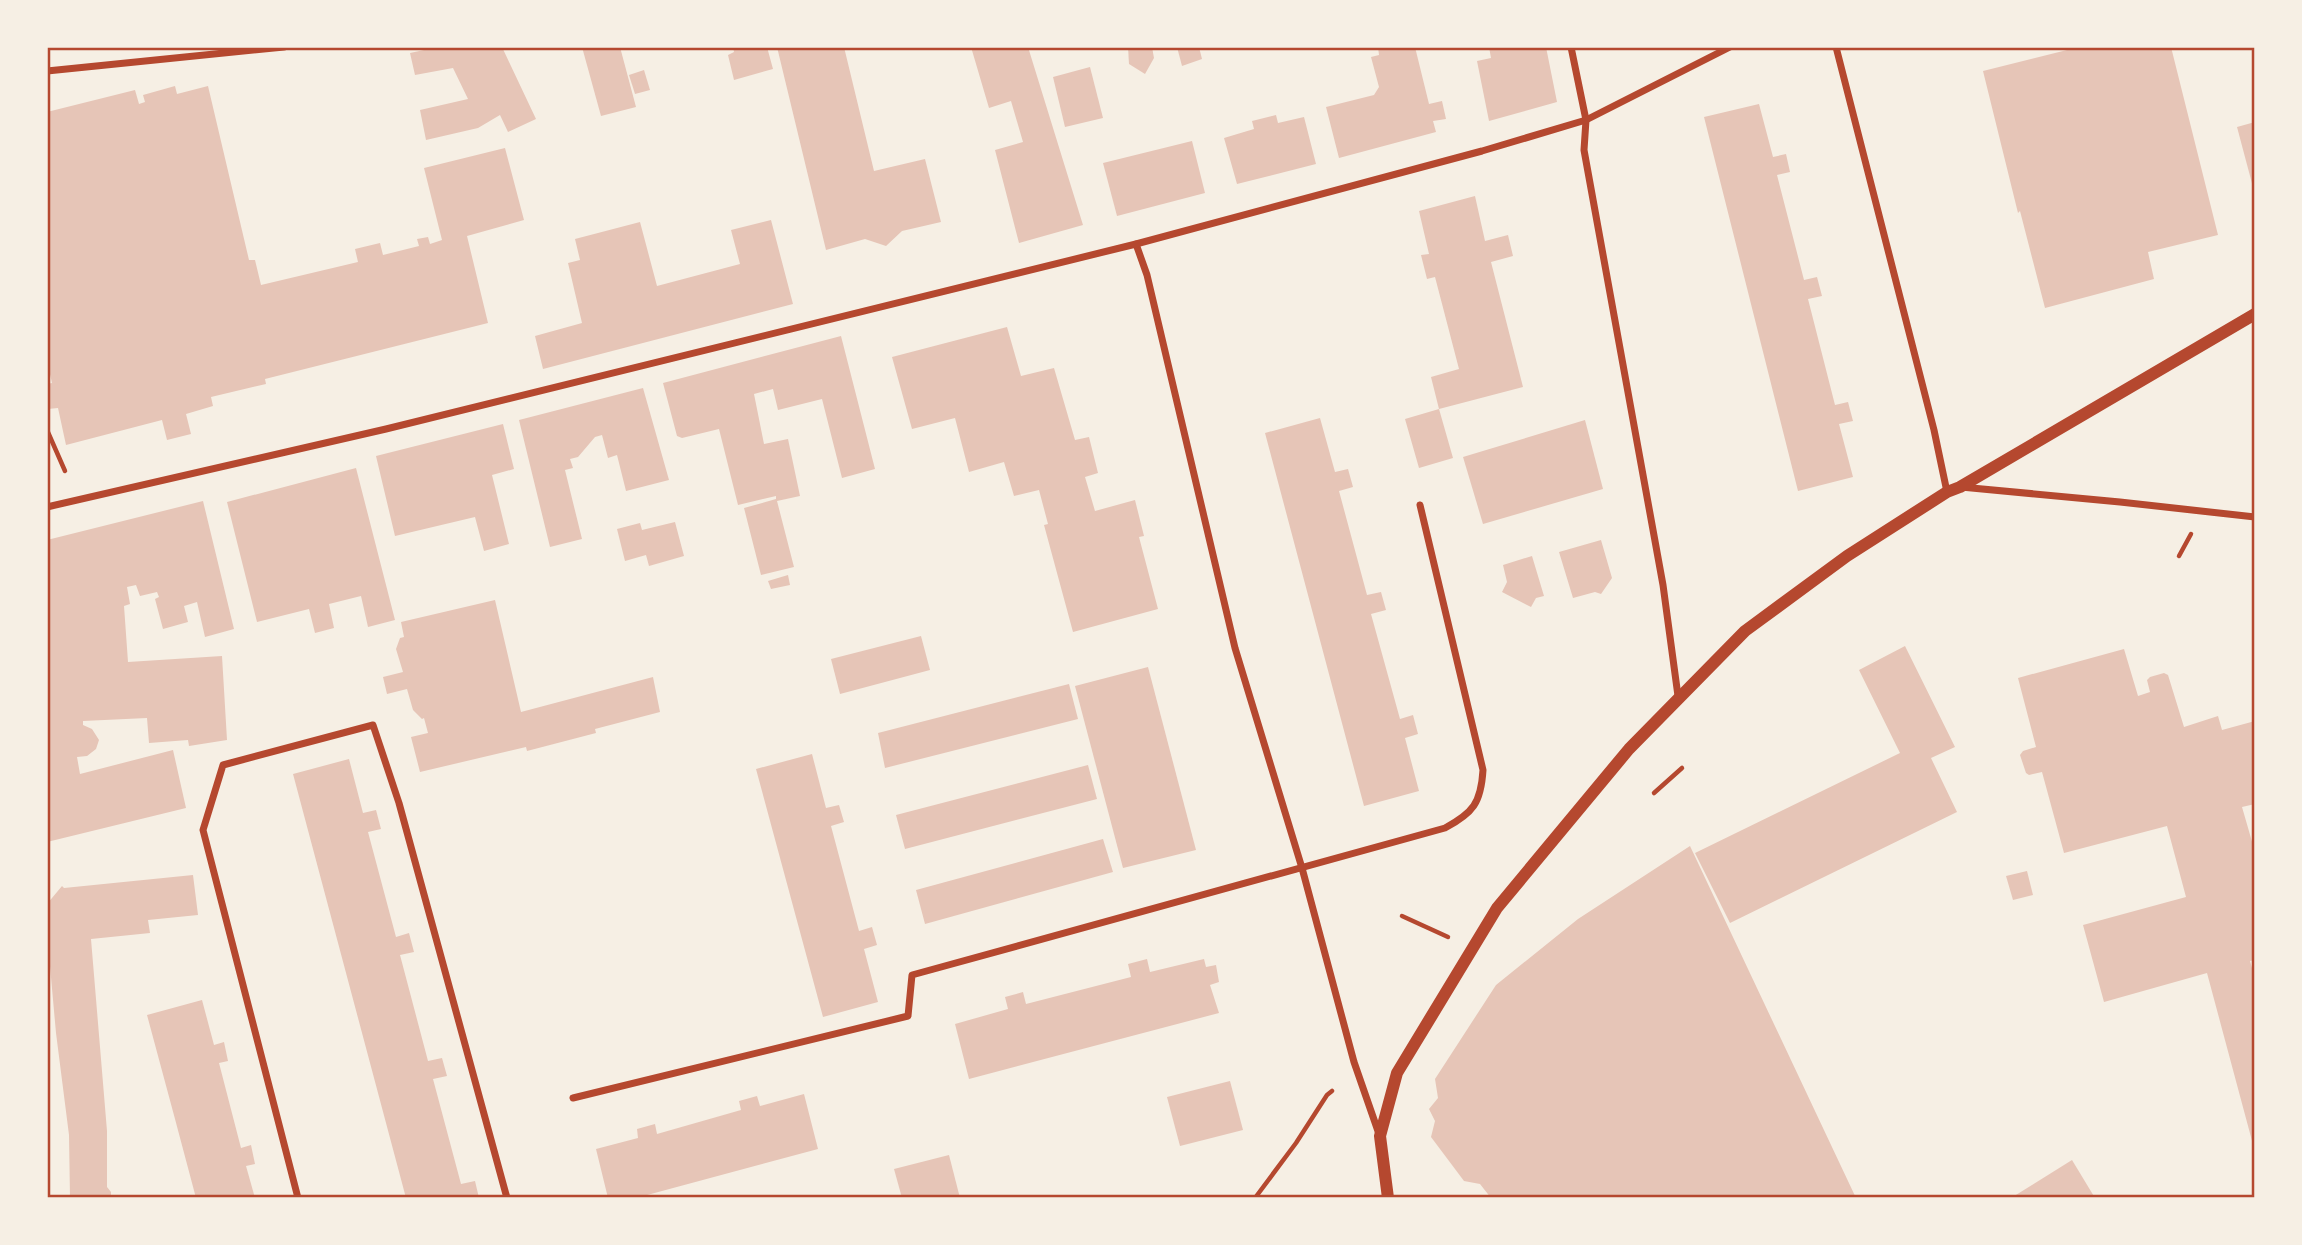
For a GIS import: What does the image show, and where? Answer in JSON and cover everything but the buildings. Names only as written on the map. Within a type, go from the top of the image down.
[{"type":"street","points":[[47,71],[284,47]]},
{"type":"street","points":[[1571,47],[1586,120],[1584,150],[1663,585],[1678,696]]},
{"type":"street","points":[[47,507],[386,429],[1136,244],[1482,151],[1586,120],[1730,47]]},
{"type":"street","points":[[1836,47],[1934,430],[1947,492]]},
{"type":"street","points":[[1136,244],[1147,275],[1235,648],[1302,868],[1354,1062],[1380,1136],[1388,1198]]},
{"type":"street","points":[[1380,1136],[1397,1073],[1497,908],[1584,801],[1678,696],[1745,631],[1847,556],[1947,492],[1960,487],[2255,314]]},
{"type":"street","points":[[1960,487],[2255,517]]},
{"type":"street","points":[[573,1098],[908,1016],[912,975],[1445,828],[1473,809],[1482,792],[1483,770],[1420,505]]},
{"type":"street","points":[[298,1198],[203,830],[223,765],[373,725],[399,803],[508,1198]]},
{"type":"path","points":[[47,430],[65,471]]},
{"type":"path","points":[[1654,793],[1682,768]]},
{"type":"path","points":[[1402,916],[1448,937]]},
{"type":"path","points":[[1255,1198],[1296,1143],[1327,1094],[1332,1091]]}]
